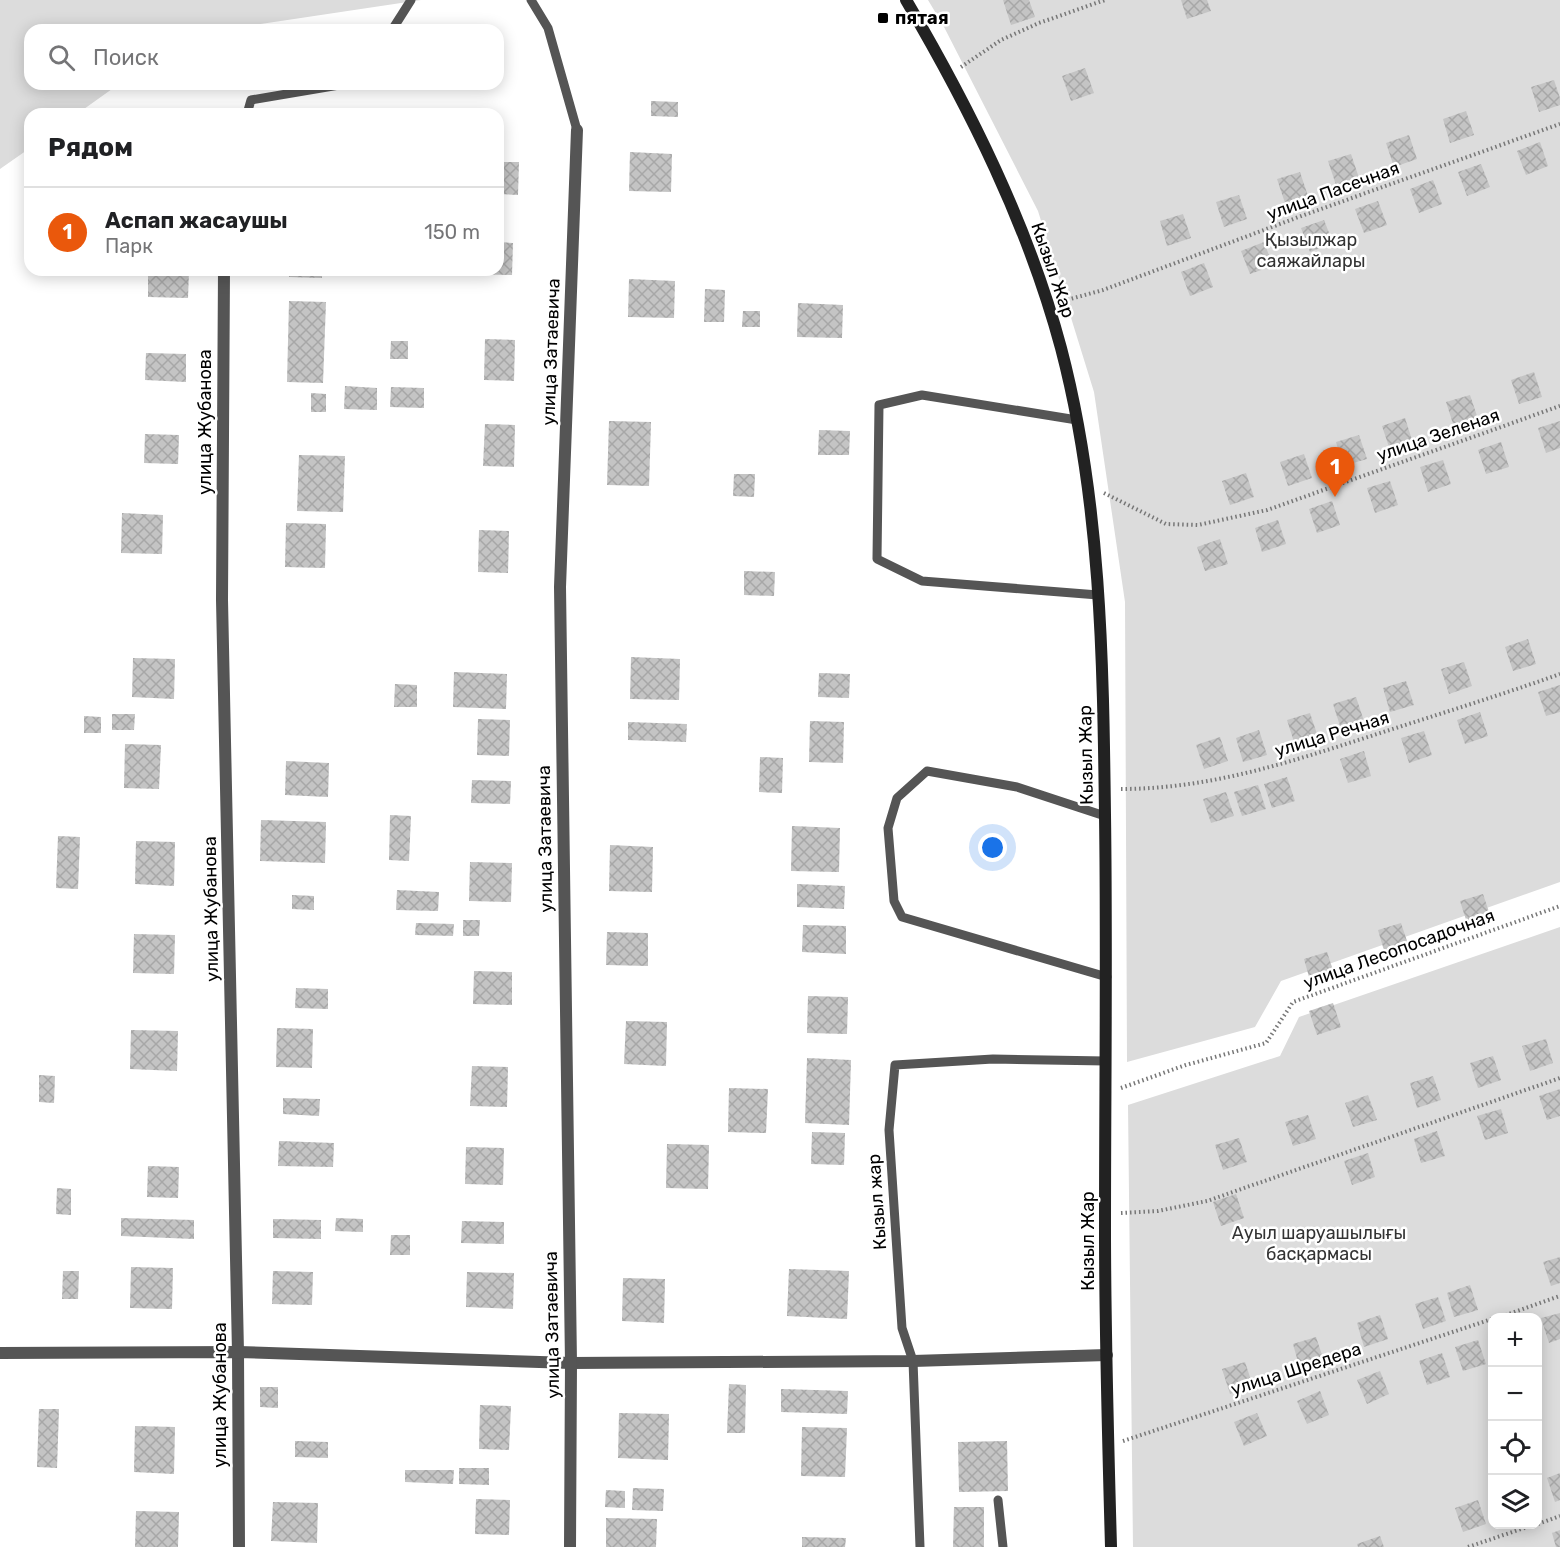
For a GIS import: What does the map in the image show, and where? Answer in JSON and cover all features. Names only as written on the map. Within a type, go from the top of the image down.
[{"type":"main road","name":"Кызыл Жар","points":[[906,0],[971,120],[1015,214],[1039,276],[1061,348],[1077,420],[1087,486],[1098,595],[1105,789],[1107,977],[1105,1214],[1111,1547]]},
{"type":"street","name":"улица Затаевича","points":[[570,1547],[571,1363],[560,587],[577,130]]},
{"type":"street","name":"улица Жубанова","points":[[224,276],[222,600],[238,1352],[238,1547]]},
{"type":"street","points":[[0,1353],[238,1352],[571,1363],[913,1361],[1107,1356]]},
{"type":"lane","points":[[396,24],[411,0]]},
{"type":"lane","points":[[531,0],[548,28],[577,130]]},
{"type":"lane","points":[[248,108],[250,100],[309,90]]},
{"type":"lane","points":[[1077,420],[922,395],[879,405],[877,559],[922,581],[1098,595]]},
{"type":"lane","points":[[1105,816],[1017,787],[927,771],[897,798],[888,828],[894,901],[902,917],[1107,977]]},
{"type":"lane","name":"Кызыл жар","points":[[920,1547],[913,1361],[902,1328],[889,1130],[895,1065],[993,1059],[1106,1061]]},
{"type":"lane","points":[[998,1500],[1003,1547]]},
{"type":"path","points":[[948,75],[1001,40],[1039,23],[1105,0]]},
{"type":"path","name":"улица Пасечная","points":[[1047,306],[1103,290],[1293,219],[1560,124]]},
{"type":"path","name":"улица Зеленая","points":[[1087,486],[1124,501],[1166,524],[1198,525],[1268,510],[1560,406]]},
{"type":"path","name":"улица Речная","points":[[1105,789],[1187,786],[1242,776],[1560,674]]},
{"type":"path","name":"улица Лесопосадочная","points":[[1106,1092],[1186,1065],[1266,1042],[1293,1002],[1560,906]]},
{"type":"path","points":[[1105,1214],[1158,1211],[1207,1201],[1560,1078]]},
{"type":"path","points":[[1509,1313],[1560,1296]]},
{"type":"path","name":"улица Шредера","points":[[1108,1446],[1488,1320]]},
{"type":"path","points":[[1542,1522],[1560,1516]]},
{"type":"path","points":[[1468,1547],[1522,1529]]},
{"type":"green space","points":[[0,0],[421,0],[260,24],[24,24],[24,90],[111,90],[85,108],[24,108],[24,152],[0,169]]},
{"type":"green space","name":"Қызылжар саяжайлары","points":[[928,0],[1560,0],[1560,882],[1281,981],[1255,1027],[1127,1062],[1125,602],[1094,392],[1038,211]]},
{"type":"green space","name":"Ауыл шаруашылығы басқармасы","points":[[1560,927],[1560,1547],[1133,1547],[1128,1105],[1280,1056],[1299,1017]]},
{"type":"building","points":[[1003,0],[1029,0],[1035,17],[1011,25]]},
{"type":"building","points":[[1181,0],[1207,0],[1211,11],[1187,19]]},
{"type":"building","points":[[1085,68],[1094,93],[1071,101],[1062,76]]},
{"type":"building","points":[[1554,80],[1560,105],[1539,112],[1531,87]]},
{"type":"building","points":[[651,101],[678,102],[678,117],[651,116]]},
{"type":"building","points":[[1466,111],[1474,135],[1450,143],[1443,119]]},
{"type":"building","points":[[1409,135],[1417,159],[1394,167],[1386,143]]},
{"type":"building","points":[[1540,142],[1548,166],[1526,175],[1517,151]]},
{"type":"building","points":[[630,152],[672,154],[671,192],[629,191]]},
{"type":"building","points":[[1351,154],[1359,178],[1336,185],[1328,161]]},
{"type":"building","points":[[504,162],[519,162],[518,195],[504,194]]},
{"type":"building","points":[[1481,164],[1490,187],[1467,196],[1458,172]]},
{"type":"building","points":[[1300,172],[1308,196],[1285,203],[1277,179]]},
{"type":"building","points":[[1433,180],[1442,204],[1419,213],[1410,189]]},
{"type":"building","points":[[1239,195],[1247,219],[1224,227],[1216,202]]},
{"type":"building","points":[[1378,201],[1387,225],[1364,233],[1355,209]]},
{"type":"building","points":[[1183,214],[1191,238],[1167,246],[1160,221]]},
{"type":"building","points":[[1324,220],[1333,243],[1310,252],[1301,228]]},
{"type":"building","points":[[504,242],[513,243],[512,275],[504,275]]},
{"type":"building","points":[[1264,242],[1273,266],[1250,274],[1241,251]]},
{"type":"building","points":[[1204,263],[1213,287],[1190,296],[1181,272]]},
{"type":"building","points":[[148,276],[189,276],[188,298],[148,297]]},
{"type":"building","points":[[322,276],[322,278],[289,277]]},
{"type":"building","points":[[629,279],[675,281],[674,318],[628,317]]},
{"type":"building","points":[[705,289],[725,290],[724,322],[704,322]]},
{"type":"building","points":[[289,301],[326,302],[323,383],[287,382]]},
{"type":"building","points":[[798,303],[843,305],[842,338],[797,337]]},
{"type":"building","points":[[743,311],[760,311],[760,327],[742,327]]},
{"type":"building","points":[[485,339],[515,340],[514,381],[484,380]]},
{"type":"building","points":[[391,341],[408,341],[408,359],[390,359]]},
{"type":"building","points":[[146,353],[186,354],[186,382],[145,380]]},
{"type":"building","points":[[1534,372],[1542,397],[1519,404],[1511,380]]},
{"type":"building","points":[[345,386],[377,388],[377,410],[344,409]]},
{"type":"building","points":[[391,387],[424,388],[424,408],[390,407]]},
{"type":"building","points":[[311,393],[326,394],[326,412],[311,412]]},
{"type":"building","points":[[1470,395],[1478,419],[1454,427],[1446,402]]},
{"type":"building","points":[[1405,418],[1413,443],[1390,450],[1382,426]]},
{"type":"building","points":[[609,421],[651,422],[649,486],[607,485]]},
{"type":"building","points":[[1560,421],[1560,448],[1546,453],[1538,428]]},
{"type":"building","points":[[485,424],[515,425],[514,467],[483,466]]},
{"type":"building","points":[[819,430],[850,431],[849,455],[818,455]]},
{"type":"building","points":[[145,434],[179,435],[178,464],[144,463]]},
{"type":"building","points":[[1359,435],[1367,459],[1343,466],[1336,442]]},
{"type":"building","points":[[1501,442],[1509,467],[1486,474],[1478,450]]},
{"type":"building","points":[[1304,454],[1312,478],[1288,486],[1280,462]]},
{"type":"building","points":[[299,455],[345,456],[343,512],[297,511]]},
{"type":"building","points":[[1443,460],[1451,484],[1428,492],[1420,467]]},
{"type":"building","points":[[1246,473],[1254,497],[1230,505],[1222,481]]},
{"type":"building","points":[[734,474],[755,474],[754,497],[733,496]]},
{"type":"building","points":[[1390,481],[1398,505],[1375,513],[1367,488]]},
{"type":"building","points":[[1332,501],[1340,525],[1317,533],[1309,509]]},
{"type":"building","points":[[122,513],[163,515],[162,554],[121,553]]},
{"type":"building","points":[[1278,520],[1286,544],[1262,552],[1255,528]]},
{"type":"building","points":[[286,523],[326,524],[325,568],[285,567]]},
{"type":"building","points":[[479,530],[509,531],[508,573],[478,572]]},
{"type":"building","points":[[1220,539],[1228,564],[1205,571],[1197,547]]},
{"type":"building","points":[[744,571],[775,572],[774,596],[744,595]]},
{"type":"building","points":[[1528,639],[1536,664],[1513,671],[1505,647]]},
{"type":"building","points":[[631,657],[680,659],[679,700],[630,699]]},
{"type":"building","points":[[133,658],[175,659],[174,699],[132,697]]},
{"type":"building","points":[[1464,662],[1472,686],[1449,694],[1441,669]]},
{"type":"building","points":[[454,672],[507,674],[506,709],[453,707]]},
{"type":"building","points":[[819,673],[850,674],[849,698],[818,697]]},
{"type":"building","points":[[1406,681],[1414,705],[1390,712],[1383,688]]},
{"type":"building","points":[[395,684],[417,685],[417,707],[394,707]]},
{"type":"building","points":[[1560,685],[1560,712],[1546,716],[1538,692]]},
{"type":"building","points":[[1356,697],[1364,721],[1341,729],[1333,704]]},
{"type":"building","points":[[1480,712],[1488,736],[1465,744],[1457,720]]},
{"type":"building","points":[[1310,713],[1318,737],[1295,745],[1287,720]]},
{"type":"building","points":[[112,714],[135,714],[134,730],[112,730]]},
{"type":"building","points":[[84,716],[101,717],[101,733],[84,733]]},
{"type":"building","points":[[478,719],[510,720],[509,756],[477,755]]},
{"type":"building","points":[[810,721],[844,722],[843,763],[809,762]]},
{"type":"building","points":[[628,722],[687,724],[686,742],[628,740]]},
{"type":"building","points":[[1259,730],[1267,755],[1243,762],[1236,738]]},
{"type":"building","points":[[1424,731],[1432,755],[1409,763],[1401,738]]},
{"type":"building","points":[[1220,737],[1228,761],[1204,769],[1196,745]]},
{"type":"building","points":[[125,744],[161,745],[159,789],[124,788]]},
{"type":"building","points":[[1364,751],[1371,776],[1348,783],[1340,759]]},
{"type":"building","points":[[760,757],[783,758],[782,793],[759,792]]},
{"type":"building","points":[[286,761],[329,763],[328,797],[285,795]]},
{"type":"building","points":[[1287,777],[1295,801],[1272,808],[1264,784]]},
{"type":"building","points":[[472,780],[511,781],[510,804],[471,803]]},
{"type":"building","points":[[1258,785],[1266,809],[1242,816],[1234,792]]},
{"type":"building","points":[[1226,792],[1234,816],[1211,823],[1203,799]]},
{"type":"building","points":[[390,815],[411,816],[409,861],[389,860]]},
{"type":"building","points":[[261,820],[326,822],[325,863],[260,861]]},
{"type":"building","points":[[792,826],[840,828],[839,872],[791,871]]},
{"type":"building","points":[[58,836],[80,837],[78,889],[56,888]]},
{"type":"building","points":[[136,841],[175,842],[174,886],[135,884]]},
{"type":"building","points":[[610,845],[653,847],[652,892],[609,891]]},
{"type":"building","points":[[470,862],[512,863],[511,902],[469,901]]},
{"type":"building","points":[[797,884],[845,886],[844,909],[797,907]]},
{"type":"building","points":[[397,890],[439,892],[438,911],[396,910]]},
{"type":"building","points":[[1483,894],[1491,918],[1468,926],[1460,901]]},
{"type":"building","points":[[292,895],[314,896],[314,910],[292,909]]},
{"type":"building","points":[[463,920],[480,920],[479,936],[463,936]]},
{"type":"building","points":[[416,923],[454,924],[453,936],[415,935]]},
{"type":"building","points":[[1401,923],[1409,947],[1385,954],[1378,930]]},
{"type":"building","points":[[803,925],[846,926],[846,954],[802,952]]},
{"type":"building","points":[[607,932],[648,933],[648,966],[606,965]]},
{"type":"building","points":[[134,934],[175,935],[174,974],[133,973]]},
{"type":"building","points":[[1327,952],[1335,976],[1311,984],[1304,959]]},
{"type":"building","points":[[474,971],[512,972],[512,1005],[473,1004]]},
{"type":"building","points":[[296,988],[328,989],[328,1009],[295,1008]]},
{"type":"building","points":[[808,996],[848,997],[847,1034],[807,1033]]},
{"type":"building","points":[[1333,1003],[1341,1027],[1317,1035],[1309,1011]]},
{"type":"building","points":[[626,1021],[667,1022],[666,1066],[624,1064]]},
{"type":"building","points":[[277,1028],[313,1029],[312,1068],[276,1067]]},
{"type":"building","points":[[131,1030],[178,1031],[177,1071],[130,1069]]},
{"type":"building","points":[[1546,1039],[1553,1063],[1530,1071],[1522,1046]]},
{"type":"building","points":[[1493,1056],[1501,1080],[1478,1088],[1470,1063]]},
{"type":"building","points":[[807,1058],[851,1060],[849,1125],[805,1123]]},
{"type":"building","points":[[472,1066],[508,1067],[507,1107],[470,1106]]},
{"type":"building","points":[[39,1075],[55,1076],[54,1103],[39,1102]]},
{"type":"building","points":[[1433,1076],[1441,1100],[1417,1108],[1410,1083]]},
{"type":"building","points":[[729,1088],[768,1089],[766,1133],[728,1132]]},
{"type":"building","points":[[1560,1089],[1560,1116],[1547,1120],[1539,1096]]},
{"type":"building","points":[[1368,1095],[1377,1120],[1353,1127],[1345,1103]]},
{"type":"building","points":[[283,1098],[320,1099],[319,1116],[283,1114]]},
{"type":"building","points":[[1501,1109],[1508,1133],[1485,1140],[1477,1116]]},
{"type":"building","points":[[1308,1115],[1316,1139],[1293,1146],[1285,1122]]},
{"type":"building","points":[[1437,1131],[1445,1156],[1421,1163],[1414,1139]]},
{"type":"building","points":[[812,1132],[845,1133],[844,1165],[811,1164]]},
{"type":"building","points":[[1239,1138],[1247,1162],[1223,1170],[1215,1145]]},
{"type":"building","points":[[279,1141],[334,1143],[333,1167],[278,1166]]},
{"type":"building","points":[[667,1144],[709,1145],[708,1189],[666,1188]]},
{"type":"building","points":[[466,1147],[504,1148],[503,1185],[465,1184]]},
{"type":"building","points":[[1368,1153],[1375,1177],[1352,1185],[1344,1161]]},
{"type":"building","points":[[148,1166],[179,1167],[178,1198],[147,1197]]},
{"type":"building","points":[[57,1188],[71,1189],[71,1215],[56,1214]]},
{"type":"building","points":[[1236,1194],[1244,1218],[1221,1226],[1213,1202]]},
{"type":"building","points":[[121,1218],[194,1220],[194,1239],[121,1236]]},
{"type":"building","points":[[336,1218],[363,1219],[363,1232],[335,1231]]},
{"type":"building","points":[[273,1219],[321,1220],[321,1239],[273,1238]]},
{"type":"building","points":[[462,1221],[504,1222],[504,1244],[461,1243]]},
{"type":"building","points":[[391,1235],[410,1235],[410,1255],[390,1255]]},
{"type":"building","points":[[1560,1257],[1560,1283],[1551,1286],[1543,1262]]},
{"type":"building","points":[[131,1267],[173,1268],[172,1309],[130,1308]]},
{"type":"building","points":[[789,1269],[849,1271],[847,1319],[787,1316]]},
{"type":"building","points":[[63,1271],[79,1271],[78,1299],[62,1299]]},
{"type":"building","points":[[273,1271],[313,1272],[312,1305],[272,1304]]},
{"type":"building","points":[[467,1272],[514,1273],[513,1309],[466,1307]]},
{"type":"building","points":[[623,1278],[665,1279],[664,1323],[622,1321]]},
{"type":"building","points":[[1470,1285],[1478,1310],[1454,1317],[1447,1293]]},
{"type":"building","points":[[1438,1297],[1446,1321],[1423,1329],[1415,1304]]},
{"type":"building","points":[[1560,1313],[1560,1339],[1549,1343],[1542,1318]]},
{"type":"building","points":[[1380,1315],[1388,1339],[1364,1347],[1357,1323]]},
{"type":"building","points":[[1316,1337],[1324,1361],[1300,1369],[1293,1344]]},
{"type":"building","points":[[1478,1340],[1486,1364],[1463,1371],[1455,1347]]},
{"type":"building","points":[[1442,1353],[1450,1377],[1427,1385],[1419,1361]]},
{"type":"building","points":[[1245,1362],[1253,1386],[1230,1394],[1222,1369]]},
{"type":"building","points":[[1380,1371],[1389,1394],[1367,1404],[1357,1380]]},
{"type":"building","points":[[729,1384],[746,1385],[745,1433],[727,1433]]},
{"type":"building","points":[[260,1387],[278,1387],[278,1408],[260,1407]]},
{"type":"building","points":[[781,1389],[848,1391],[847,1414],[781,1412]]},
{"type":"building","points":[[1320,1391],[1329,1415],[1307,1424],[1297,1401]]},
{"type":"building","points":[[480,1405],[511,1406],[509,1450],[479,1449]]},
{"type":"building","points":[[39,1409],[59,1409],[57,1468],[37,1467]]},
{"type":"building","points":[[619,1413],[669,1414],[668,1460],[618,1458]]},
{"type":"building","points":[[1257,1413],[1267,1436],[1244,1446],[1234,1422]]},
{"type":"building","points":[[135,1426],[175,1427],[174,1474],[134,1472]]},
{"type":"building","points":[[802,1427],[847,1428],[845,1477],[801,1476]]},
{"type":"building","points":[[295,1441],[328,1442],[328,1458],[295,1457]]},
{"type":"building","points":[[1007,1441],[1008,1491],[959,1492],[958,1442]]},
{"type":"building","points":[[459,1468],[489,1468],[489,1485],[459,1484]]},
{"type":"building","points":[[405,1470],[454,1470],[453,1484],[405,1482]]},
{"type":"building","points":[[1560,1473],[1560,1500],[1555,1502],[1547,1478]]},
{"type":"building","points":[[633,1488],[664,1489],[663,1511],[632,1510]]},
{"type":"building","points":[[606,1490],[625,1491],[625,1508],[605,1507]]},
{"type":"building","points":[[476,1499],[510,1500],[509,1535],[475,1534]]},
{"type":"building","points":[[1478,1500],[1486,1524],[1463,1532],[1455,1508]]},
{"type":"building","points":[[273,1502],[318,1503],[317,1543],[271,1541]]},
{"type":"building","points":[[954,1507],[984,1507],[984,1547],[953,1547]]},
{"type":"building","points":[[136,1511],[179,1512],[178,1547],[135,1547]]},
{"type":"building","points":[[606,1518],[657,1519],[656,1547],[606,1547]]},
{"type":"building","points":[[1560,1530],[1560,1547],[1556,1547],[1552,1533]]},
{"type":"building","points":[[1380,1536],[1384,1547],[1358,1547],[1357,1544]]},
{"type":"building","points":[[802,1537],[846,1538],[845,1547],[802,1547]]},
{"type":"place","name":"пятая","points":[[883,18]]},
{"type":"place","name":"Аспап жасаушы","points":[[1335,497]]}]
